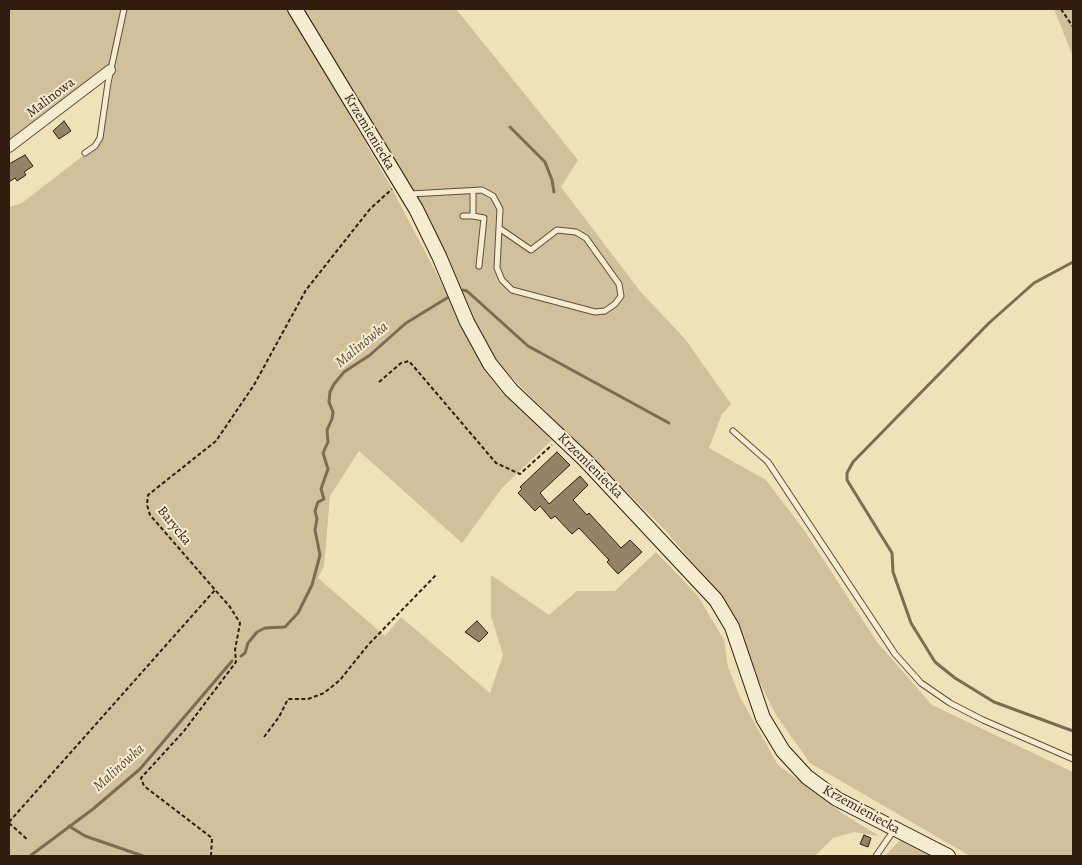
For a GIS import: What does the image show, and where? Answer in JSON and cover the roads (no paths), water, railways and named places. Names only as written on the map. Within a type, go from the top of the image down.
[{"type":"street","name":"Krzemieniecka","points":[[296,9],[404,189],[439,256],[474,336],[490,364],[520,398],[561,436],[693,573],[720,606],[732,627],[763,718],[788,757],[807,777],[829,794],[948,856]]},
{"type":"street","name":"Malinowa","points":[[9,147],[110,70]]},
{"type":"lane","points":[[85,153],[95,146],[100,138],[110,70],[124,9]]},
{"type":"lane","points":[[404,189],[488,192],[497,202],[500,209],[499,228],[497,268],[502,280],[512,290],[595,312],[605,311],[616,304],[621,296],[619,284],[586,238],[576,232],[558,230],[532,250],[499,228]]},
{"type":"lane","points":[[473,191],[473,216]]},
{"type":"lane","points":[[463,216],[484,218],[480,266]]},
{"type":"lane","points":[[733,431],[768,462],[895,654],[921,683],[950,703],[983,720],[1073,759]]},
{"type":"lane","points":[[876,856],[895,829]]},
{"type":"waterway","points":[[510,127],[545,162],[552,180],[554,192]]},
{"type":"waterway","points":[[1073,262],[1034,283],[989,323],[853,462],[847,473],[847,480],[892,553],[893,572],[911,623],[935,662],[955,678],[994,702],[1073,731]]},
{"type":"waterway","name":"Malinówka","points":[[463,290],[467,291],[528,346],[669,423]]},
{"type":"waterway","name":"Malinówka","points":[[241,656],[245,653],[248,643],[257,632],[265,628],[285,627],[298,613],[312,585],[320,555],[315,530],[317,519],[315,511],[318,502],[324,499],[321,489],[328,469],[323,453],[328,442],[327,430],[332,419],[333,412],[329,402],[330,392],[334,384],[344,372],[370,355],[406,323],[447,298]]},
{"type":"waterway","name":"Malinówka","points":[[30,856],[93,809],[140,769],[232,661]]},
{"type":"waterway","points":[[69,826],[85,836],[143,856]]}]
